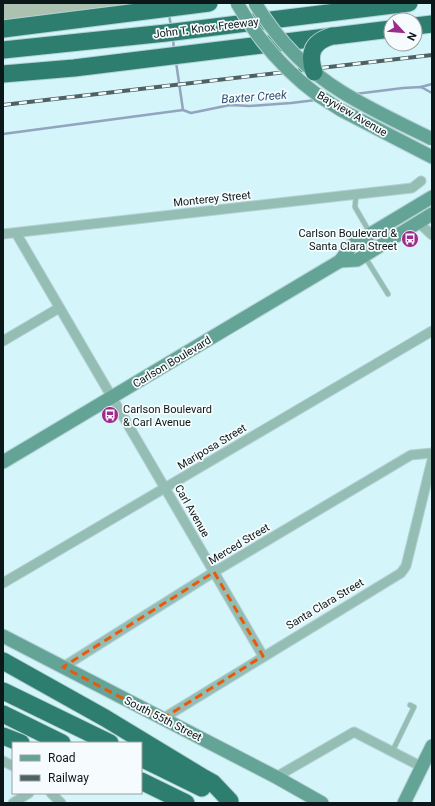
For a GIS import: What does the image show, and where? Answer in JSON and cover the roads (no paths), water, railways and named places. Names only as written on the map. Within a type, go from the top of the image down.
[{"type":"highway","points":[[3,29],[136,3]]},
{"type":"highway","points":[[3,29],[210,3]]},
{"type":"highway","name":"John T. Knox Freeway","points":[[3,50],[172,32],[409,3]]},
{"type":"highway","points":[[3,74],[74,68],[383,30]]},
{"type":"highway","points":[[314,72],[311,61],[313,49],[318,42],[332,36]]},
{"type":"highway","points":[[3,661],[105,718],[213,783],[231,802]]},
{"type":"highway","points":[[3,691],[108,742]]},
{"type":"highway","points":[[3,714],[60,742]]},
{"type":"highway","points":[[3,736],[18,742]]},
{"type":"highway","points":[[142,758],[231,802]]},
{"type":"highway","points":[[142,781],[186,803]]},
{"type":"highway","points":[[142,793],[165,803]]},
{"type":"street","name":"Bayview Avenue","points":[[237,3],[251,27],[285,68],[323,99],[430,158]]},
{"type":"street","name":"Bayview Avenue","points":[[255,3],[284,42],[314,72],[351,98],[432,139]]},
{"type":"street","name":"Monterey Street","points":[[3,234],[412,188],[421,181]]},
{"type":"street","name":"Carlson Boulevard","points":[[3,462],[340,261],[352,245],[432,197]]},
{"type":"street","name":"Carlson Boulevard","points":[[340,261],[357,260],[432,214]]},
{"type":"street","points":[[418,222],[432,235]]},
{"type":"street","name":"Carl Avenue","points":[[16,233],[263,656]]},
{"type":"street","points":[[3,341],[59,308]]},
{"type":"street","name":"Mariposa Street","points":[[3,583],[432,331]]},
{"type":"street","name":"Merced Street","points":[[63,667],[214,572],[411,455],[432,453]]},
{"type":"street","name":"Santa Clara Street","points":[[162,719],[401,573],[406,566],[432,460]]},
{"type":"street","name":"South 55th Street","points":[[3,636],[276,777],[322,803]]},
{"type":"street","points":[[276,777],[354,732],[422,766]]},
{"type":"street","points":[[404,803],[432,746]]},
{"type":"street","points":[[3,761],[12,766]]},
{"type":"street","points":[[13,803],[27,794]]},
{"type":"street","points":[[52,794],[61,803]]},
{"type":"lane","points":[[356,194],[355,207],[370,234]]},
{"type":"lane","points":[[364,255],[388,294]]},
{"type":"lane","points":[[392,752],[414,707],[410,705]]},
{"type":"waterway","name":"Baxter Creek","points":[[169,15],[171,26]]},
{"type":"waterway","name":"Baxter Creek","points":[[173,39],[174,50]]},
{"type":"waterway","name":"Baxter Creek","points":[[176,62],[183,110],[191,113],[230,105],[250,106],[316,100]]},
{"type":"waterway","name":"Baxter Creek","points":[[421,87],[432,84]]},
{"type":"waterway","name":"Baxter Creek","points":[[355,94],[421,87],[432,93]]},
{"type":"waterway","points":[[3,134],[183,110]]},
{"type":"railway","points":[[3,105],[432,55]]},
{"type":"place","name":"Carlson Boulevard & Santa Clara Street","points":[[410,239]]},
{"type":"place","name":"Carlson Boulevard & Carl Avenue","points":[[110,415]]}]
